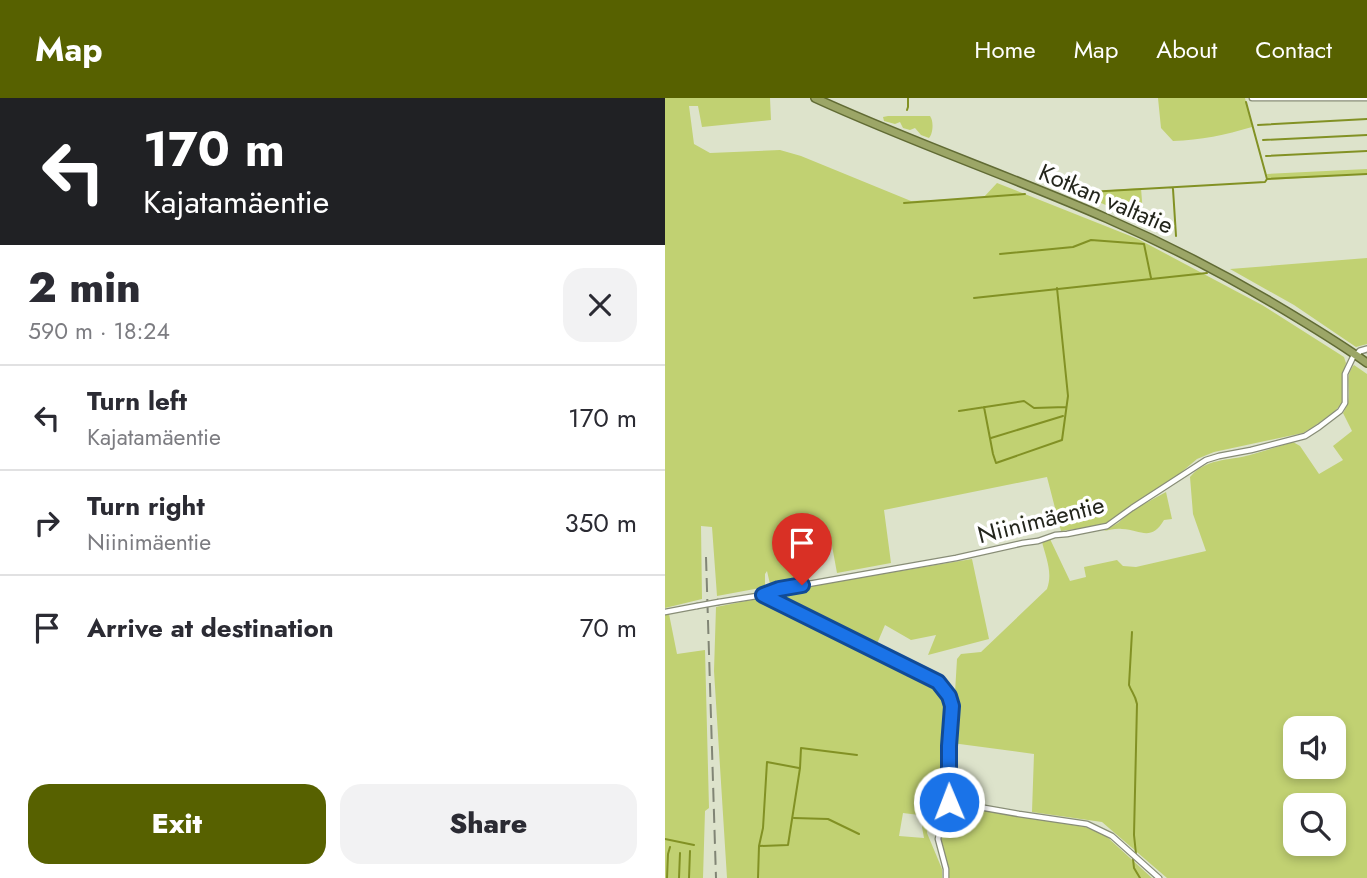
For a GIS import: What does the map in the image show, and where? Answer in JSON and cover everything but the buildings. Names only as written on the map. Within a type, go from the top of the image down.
[{"type":"highway","name":"Kotkan valtatie","points":[[815,98],[1107,218],[1163,244],[1259,295],[1367,363]]},
{"type":"street","points":[[1252,98],[1367,99]]},
{"type":"street","points":[[1356,355],[1367,349]]},
{"type":"street","name":"Niinimäentie","points":[[665,612],[956,558],[1107,526],[1198,463],[1304,436],[1318,427],[1340,411],[1345,403],[1345,374],[1356,355]]},
{"type":"street","points":[[763,595],[938,682],[944,688],[952,706],[949,802],[940,824],[938,839],[946,878]]},
{"type":"street","points":[[949,789],[962,804]]},
{"type":"street","points":[[947,808],[962,804],[1087,824],[1112,836],[1159,878]]},
{"type":"green space","points":[[665,98],[770,98],[771,120],[702,127],[698,106],[689,106],[694,144],[710,153],[780,150],[911,201],[983,198],[997,183],[1138,239],[1262,305],[1344,357],[1346,363],[1342,403],[1334,412],[1303,433],[1214,452],[1197,459],[1171,481],[1130,506],[1112,521],[1098,526],[1061,531],[1047,477],[884,510],[891,563],[837,573],[830,535],[803,579],[770,584],[767,571],[765,587],[717,596],[712,527],[701,526],[702,599],[665,608]]},
{"type":"green space","points":[[1158,98],[1245,98],[1252,127],[1213,137],[1173,141],[1161,128]]},
{"type":"green space","points":[[930,116],[932,131],[929,138],[921,135],[915,128],[903,128],[900,122],[895,124],[884,121],[883,117]]},
{"type":"green space","points":[[1367,169],[1367,174],[1268,180],[1267,174]]},
{"type":"green space","points":[[1141,188],[1144,227],[1132,221],[1125,213],[1101,203],[1091,204],[1066,193]]},
{"type":"green space","points":[[1367,258],[1367,344],[1356,347],[1294,305],[1230,269]]},
{"type":"green space","points":[[1354,365],[1367,374],[1367,878],[1167,878],[1102,822],[1032,812],[1034,754],[952,743],[957,659],[961,654],[981,652],[1047,589],[1049,571],[1042,542],[1050,539],[1070,581],[1086,577],[1084,567],[1117,560],[1123,566],[1136,567],[1206,551],[1193,514],[1190,477],[1210,463],[1293,442],[1300,446],[1319,474],[1343,460],[1333,446],[1352,431],[1343,413],[1349,397],[1348,378]]},
{"type":"green space","points":[[1166,492],[1172,519],[1164,520],[1155,531],[1104,531],[1133,510]]},
{"type":"green space","points":[[972,559],[989,639],[928,655],[936,635],[911,640],[885,625],[876,646],[771,595],[774,592]]},
{"type":"green space","points":[[764,599],[876,659],[932,684],[947,697],[946,785],[927,783],[919,815],[903,813],[899,836],[924,838],[922,827],[924,821],[929,819],[927,833],[942,869],[942,878],[727,878],[714,671],[716,607]]},
{"type":"green space","points":[[669,614],[677,654],[705,650],[709,808],[705,811],[703,878],[665,878],[665,615]]},
{"type":"green space","points":[[962,807],[1085,827],[1106,836],[1152,878],[948,878],[942,833],[948,812]]},
{"type":"waterway","points":[[907,110],[908,98]]},
{"type":"waterway","points":[[1071,193],[1265,182],[1267,179],[1246,102]]},
{"type":"waterway","points":[[1258,125],[1367,119]]},
{"type":"waterway","points":[[1263,140],[1367,135]]},
{"type":"waterway","points":[[1266,156],[1367,151]]},
{"type":"waterway","points":[[1267,179],[1367,174]]},
{"type":"waterway","points":[[1173,189],[1176,236]]},
{"type":"waterway","points":[[904,203],[1025,194]]},
{"type":"waterway","points":[[1000,254],[1073,247],[1091,240],[1144,244],[1151,278]]},
{"type":"waterway","points":[[974,298],[1207,273]]},
{"type":"waterway","points":[[984,407],[996,463],[1062,440],[1068,396],[1057,288]]},
{"type":"waterway","points":[[959,411],[1024,401],[1034,408],[1066,407]]},
{"type":"waterway","points":[[991,438],[1063,416]]},
{"type":"waterway","points":[[1132,632],[1129,685],[1137,704],[1134,835],[1136,854]]},
{"type":"waterway","points":[[759,846],[788,845],[801,748],[857,755]]},
{"type":"waterway","points":[[758,878],[767,762],[799,768]]},
{"type":"waterway","points":[[794,818],[828,819],[859,834]]},
{"type":"waterway","points":[[665,839],[694,845]]},
{"type":"waterway","points":[[667,878],[670,847]]},
{"type":"waterway","points":[[689,878],[690,851]]},
{"type":"waterway","points":[[679,878],[680,853]]},
{"type":"waterway","points":[[1133,859],[1134,868],[1140,878]]},
{"type":"railway","points":[[706,557],[716,878]]},
{"type":"route","points":[[802,585],[763,595],[938,682],[944,688],[952,706],[949,802]]}]
